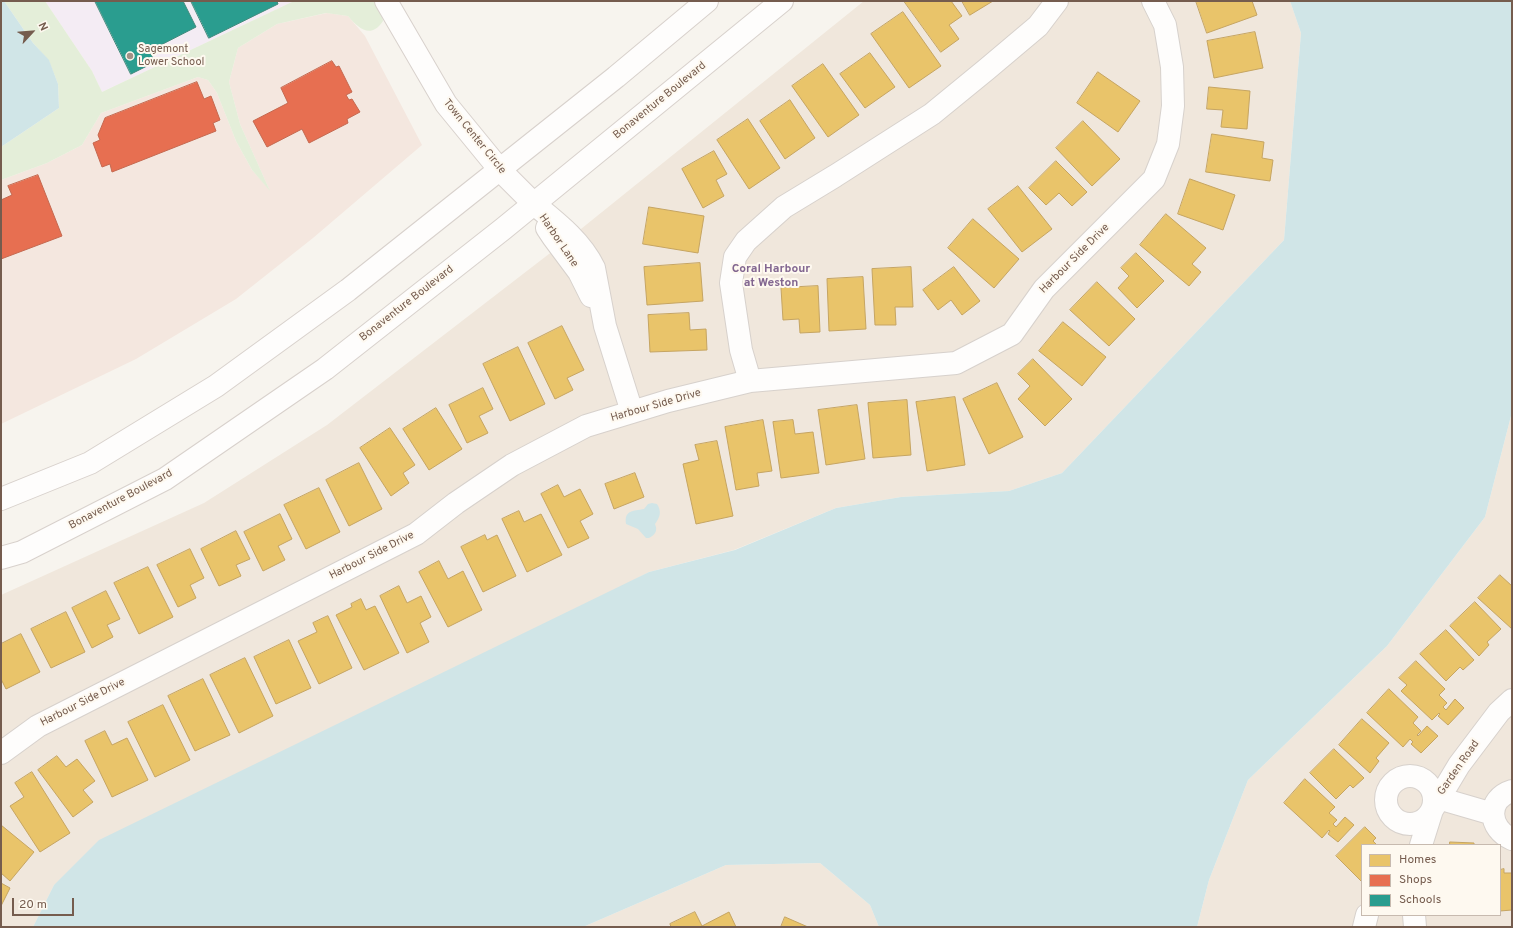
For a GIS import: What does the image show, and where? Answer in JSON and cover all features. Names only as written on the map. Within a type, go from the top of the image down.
[{"type":"street","name":"Town Center Circle","points":[[386,1],[446,104],[500,170],[534,204]]},
{"type":"street","points":[[1,499],[90,463],[216,386],[348,290],[616,77],[707,1]]},
{"type":"street","name":"Bonaventure Boulevard","points":[[1,558],[22,552],[165,479],[325,369],[534,204],[782,1]]},
{"type":"street","points":[[750,381],[741,350],[731,283],[735,257],[746,241],[784,207],[932,114],[1038,26],[1057,1]]},
{"type":"street","name":"Harbour Side Drive","points":[[1,753],[38,726],[416,534],[456,503],[512,465],[586,426],[668,401],[750,381],[956,363],[1012,334],[1044,289],[1154,178],[1168,144],[1173,106],[1173,91],[1172,67],[1165,25],[1153,1]]},
{"type":"street","name":"Harbor Lane","points":[[534,204],[553,237],[579,272],[590,277]]},
{"type":"street","name":"Harbor Lane","points":[[534,204],[564,228],[590,260],[590,277],[632,412]]},
{"type":"street","name":"Garden Road","points":[[1421,844],[1435,804],[1459,765],[1499,712],[1512,700]]},
{"type":"street","points":[[1512,791],[1506,793],[1500,798],[1495,806],[1493,814],[1494,822],[1498,830],[1505,836],[1512,839]]},
{"type":"street","points":[[1435,804],[1493,814]]},
{"type":"street","points":[[1364,927],[1367,916]]},
{"type":"street","points":[[1414,916],[1415,927]]},
{"type":"shaded area","points":[[1,1],[4,1],[33,43],[49,60],[58,84],[59,108],[1,147]]},
{"type":"shaded area","name":"Sagemont Lower School","points":[[45,1],[294,1],[102,92],[92,71]]},
{"type":"shaded area","name":"Coral Harbour at Weston","points":[[864,1],[1290,1],[1301,33],[1284,240],[1062,473],[1009,491],[901,497],[836,508],[734,550],[649,572],[54,885],[33,927],[1,927],[1,595],[204,503],[327,425],[571,237]]},
{"type":"shaded area","points":[[1290,1],[1512,1],[1512,412],[1485,517],[1387,646],[1248,780],[1209,880],[1197,927],[879,927],[870,905],[820,863],[726,865],[583,927],[33,927],[54,885],[99,840],[649,572],[735,550],[836,508],[901,497],[1009,491],[1062,473],[1284,240],[1301,33]]},
{"type":"shaded area","points":[[327,13],[348,16],[365,36],[422,145],[313,238],[236,299],[136,359],[1,424],[1,180],[47,163],[82,145],[101,113],[198,77],[208,80],[217,93],[236,141],[252,170],[269,189],[240,124],[229,82],[238,48],[277,24]]},
{"type":"shaded area","points":[[1512,412],[1512,927],[1197,927],[1209,880],[1248,780],[1387,646],[1485,517]]},
{"type":"shaded area","points":[[648,504],[657,504],[660,514],[655,524],[656,529],[654,534],[649,538],[646,538],[638,529],[626,524],[626,516],[630,512],[644,509]]},
{"type":"shaded area","points":[[820,863],[870,905],[879,927],[583,927],[726,865]]},
{"type":"green space","points":[[4,1],[45,1],[92,71],[102,92],[294,1],[376,1],[381,10],[383,21],[374,30],[370,31],[356,25],[348,16],[326,13],[277,24],[238,48],[229,82],[240,124],[270,191],[252,170],[236,141],[217,93],[208,80],[198,77],[101,113],[82,145],[47,163],[1,180],[1,147],[59,108],[58,84],[49,61],[33,43]]},
{"type":"building: Homes","points":[[904,1],[951,1],[962,16],[949,25],[959,39],[941,52]]},
{"type":"building: Homes","points":[[962,1],[993,1],[970,15]]},
{"type":"building: Homes","points":[[1196,1],[1252,1],[1257,15],[1207,33]]},
{"type":"building: Homes","points":[[903,12],[941,66],[909,88],[871,34]]},
{"type":"building: Homes","points":[[1255,32],[1263,68],[1214,78],[1207,41]]},
{"type":"building: Homes","points":[[870,53],[895,87],[865,108],[840,74]]},
{"type":"building: Homes","points":[[823,64],[859,115],[828,137],[792,86]]},
{"type":"building: Homes","points":[[1098,72],[1140,101],[1118,132],[1077,103]]},
{"type":"building: Homes","points":[[1209,87],[1250,91],[1247,129],[1221,127],[1223,110],[1207,109]]},
{"type":"building: Homes","points":[[790,100],[815,138],[785,159],[760,121]]},
{"type":"building: Homes","points":[[748,119],[780,168],[749,189],[717,140]]},
{"type":"building: Homes","points":[[1083,121],[1120,159],[1092,186],[1056,148]]},
{"type":"building: Homes","points":[[1212,134],[1264,142],[1262,158],[1273,160],[1270,181],[1206,172]]},
{"type":"building: Homes","points":[[714,151],[727,174],[716,180],[724,196],[703,208],[682,169]]},
{"type":"building: Homes","points":[[1056,161],[1087,192],[1072,206],[1059,193],[1046,205],[1029,188]]},
{"type":"building: Homes","points":[[1190,179],[1235,195],[1223,230],[1178,214]]},
{"type":"building: Homes","points":[[1018,186],[1052,229],[1022,252],[988,209]]},
{"type":"building: Homes","points":[[649,207],[704,216],[698,253],[643,244]]},
{"type":"building: Homes","points":[[1166,214],[1206,248],[1192,264],[1201,272],[1189,286],[1140,245]]},
{"type":"building: Homes","points":[[973,219],[1019,259],[994,288],[948,248]]},
{"type":"building: Homes","points":[[1136,253],[1164,281],[1137,308],[1118,288],[1129,276],[1121,268]]},
{"type":"building: Homes","points":[[700,263],[703,301],[647,305],[644,267]]},
{"type":"building: Homes","points":[[911,267],[913,307],[895,307],[896,325],[875,325],[872,269]]},
{"type":"building: Homes","points":[[954,267],[980,301],[962,315],[951,300],[938,310],[923,290]]},
{"type":"building: Homes","points":[[863,277],[866,329],[829,331],[827,279]]},
{"type":"building: Homes","points":[[1097,282],[1135,319],[1109,346],[1070,310]]},
{"type":"building: Homes","points":[[818,286],[820,332],[800,333],[799,319],[783,320],[781,288]]},
{"type":"building: Homes","points":[[689,313],[690,330],[706,329],[707,350],[650,352],[648,315]]},
{"type":"building: Homes","points":[[1063,322],[1106,357],[1082,386],[1039,351]]},
{"type":"building: Homes","points":[[562,326],[584,370],[567,378],[573,390],[555,399],[528,343]]},
{"type":"building: Homes","points":[[518,347],[545,404],[510,421],[483,364]]},
{"type":"building: Homes","points":[[1033,359],[1072,399],[1045,426],[1018,399],[1030,386],[1018,374]]},
{"type":"building: Homes","points":[[997,383],[1023,437],[989,454],[963,399]]},
{"type":"building: Homes","points":[[483,388],[493,409],[479,416],[488,433],[467,443],[449,405]]},
{"type":"building: Homes","points":[[955,397],[965,465],[927,471],[916,402]]},
{"type":"building: Homes","points":[[907,400],[911,455],[873,458],[868,403]]},
{"type":"building: Homes","points":[[857,405],[865,459],[826,465],[818,410]]},
{"type":"building: Homes","points":[[436,408],[462,449],[429,470],[403,429]]},
{"type":"building: Homes","points":[[763,420],[772,471],[757,473],[759,486],[736,490],[725,427]]},
{"type":"building: Homes","points":[[793,420],[795,434],[813,432],[819,473],[781,478],[773,422]]},
{"type":"building: Homes","points":[[390,428],[415,465],[403,473],[409,483],[391,496],[360,448]]},
{"type":"building: Homes","points":[[717,441],[733,516],[696,524],[683,464],[699,460],[695,445]]},
{"type":"building: Homes","points":[[359,463],[382,509],[349,526],[326,480]]},
{"type":"building: Homes","points":[[635,473],[644,497],[614,509],[605,484]]},
{"type":"building: Homes","points":[[558,485],[564,497],[580,489],[593,514],[580,521],[589,538],[568,548],[541,494]]},
{"type":"building: Homes","points":[[319,488],[340,532],[306,549],[284,505]]},
{"type":"building: Homes","points":[[519,511],[524,522],[541,514],[562,555],[527,572],[502,519]]},
{"type":"building: Homes","points":[[280,514],[292,539],[278,546],[285,560],[263,571],[244,532]]},
{"type":"building: Homes","points":[[236,531],[250,559],[236,565],[241,576],[219,586],[201,549]]},
{"type":"building: Homes","points":[[485,535],[487,540],[497,535],[516,576],[483,592],[461,547]]},
{"type":"building: Homes","points":[[190,549],[204,578],[190,585],[196,598],[178,607],[157,565]]},
{"type":"building: Homes","points":[[439,561],[448,579],[463,571],[482,610],[448,627],[419,572]]},
{"type":"building: Homes","points":[[148,567],[173,617],[139,634],[114,583]]},
{"type":"building: Homes","points":[[1500,575],[1512,586],[1512,629],[1478,598]]},
{"type":"building: Homes","points":[[399,586],[407,603],[421,596],[431,617],[420,623],[429,642],[407,653],[380,596]]},
{"type":"building: Homes","points":[[106,591],[120,619],[107,625],[113,637],[92,648],[72,608]]},
{"type":"building: Homes","points":[[361,599],[366,610],[375,606],[399,653],[364,670],[336,615],[352,607],[351,604]]},
{"type":"building: Homes","points":[[1475,602],[1501,629],[1487,642],[1489,645],[1479,656],[1450,626]]},
{"type":"building: Homes","points":[[66,612],[85,652],[51,668],[31,629]]},
{"type":"building: Homes","points":[[328,616],[352,668],[319,684],[298,641],[317,632],[313,623]]},
{"type":"building: Homes","points":[[1446,630],[1474,660],[1463,670],[1460,667],[1446,681],[1420,654]]},
{"type":"building: Homes","points":[[21,634],[40,672],[6,689],[1,679],[1,644]]},
{"type":"building: Homes","points":[[289,640],[311,688],[276,704],[254,657]]},
{"type":"building: Homes","points":[[245,658],[273,716],[239,733],[210,675]]},
{"type":"building: Homes","points":[[1416,661],[1445,689],[1439,695],[1447,703],[1443,707],[1446,710],[1455,699],[1464,708],[1448,725],[1438,716],[1440,714],[1439,713],[1432,720],[1401,691],[1407,685],[1399,678]]},
{"type":"building: Homes","points":[[203,679],[230,735],[195,751],[168,696]]},
{"type":"building: Homes","points":[[1389,689],[1418,717],[1413,723],[1421,731],[1417,735],[1418,736],[1427,726],[1438,736],[1421,753],[1411,744],[1413,742],[1410,739],[1403,747],[1367,713]]},
{"type":"building: Homes","points":[[163,705],[190,760],[155,777],[128,722]]},
{"type":"building: Homes","points":[[1362,719],[1389,743],[1376,758],[1379,761],[1370,773],[1339,745]]},
{"type":"building: Homes","points":[[105,731],[112,745],[127,738],[148,780],[112,797],[85,741]]},
{"type":"building: Homes","points":[[1334,749],[1364,778],[1353,788],[1350,785],[1336,799],[1310,773]]},
{"type":"building: Homes","points":[[57,756],[66,767],[77,759],[95,781],[83,790],[93,802],[73,817],[38,770]]},
{"type":"building: Homes","points":[[32,772],[70,833],[40,852],[10,806],[24,797],[15,783]]},
{"type":"building: Homes","points":[[1305,779],[1335,807],[1329,813],[1337,820],[1333,824],[1336,827],[1345,817],[1354,825],[1338,842],[1328,834],[1330,831],[1329,830],[1322,838],[1284,803]]},
{"type":"building: Homes","points":[[1,825],[34,852],[10,881],[1,873]]},
{"type":"building: Homes","points":[[1365,827],[1376,838],[1373,841],[1376,844],[1361,844],[1361,881],[1336,856]]},
{"type":"building: Homes","points":[[1450,842],[1474,843],[1474,844],[1450,844]]},
{"type":"building: Homes","points":[[1504,869],[1504,873],[1512,873],[1512,910],[1501,911],[1501,870]]},
{"type":"building: Homes","points":[[1,883],[10,888],[1,906]]},
{"type":"building: Homes","points":[[695,912],[702,926],[729,912],[736,927],[671,927],[670,924]]},
{"type":"building: Homes","points":[[785,917],[808,927],[781,927]]},
{"type":"building: Shops","points":[[332,61],[336,67],[339,66],[352,92],[346,95],[349,100],[352,99],[360,112],[347,119],[348,123],[309,143],[302,129],[267,147],[253,121],[288,103],[281,88]]},
{"type":"building: Shops","points":[[197,82],[204,99],[211,96],[220,120],[213,123],[216,131],[112,172],[110,164],[102,167],[93,143],[100,140],[98,135],[105,118]]},
{"type":"building: Shops","points":[[38,175],[62,236],[1,259],[1,200],[12,195],[8,186]]},
{"type":"building: Schools","points":[[95,1],[183,1],[196,27],[149,51],[155,62],[131,74]]},
{"type":"building: Schools","points":[[191,1],[277,1],[278,4],[209,38]]},
{"type":"place","name":"Sagemont Lower School","points":[[130,56]]},
{"type":"district","name":"Coral Harbour at Weston","points":[[771,277]]}]
